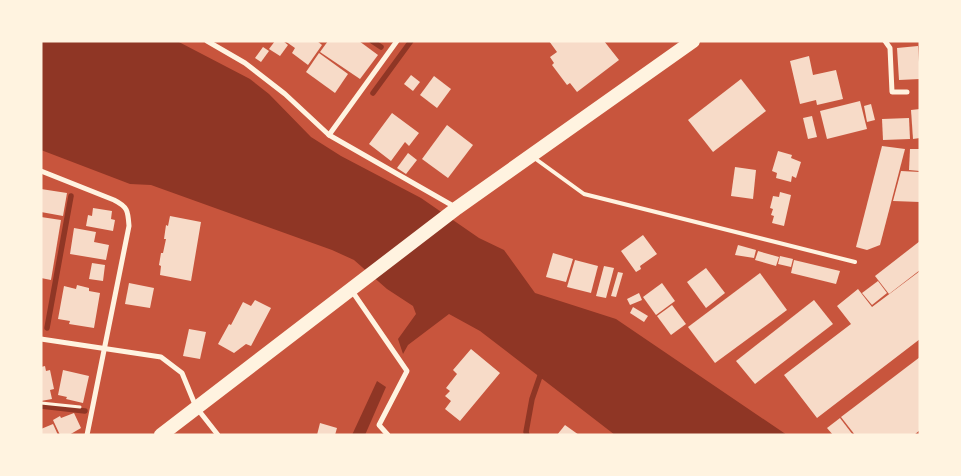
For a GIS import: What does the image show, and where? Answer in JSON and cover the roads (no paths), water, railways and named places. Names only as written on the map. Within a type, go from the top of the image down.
[{"type":"highway","points":[[161,435],[457,208],[693,41]]},
{"type":"street","points":[[208,41],[245,63],[284,94],[329,135],[457,208]]},
{"type":"street","points":[[329,135],[397,41]]},
{"type":"street","points":[[886,41],[890,48],[892,92],[907,92]]},
{"type":"street","points":[[41,171],[124,204],[126,208],[129,226],[87,435]]},
{"type":"street","points":[[351,289],[407,371],[379,424],[388,435]]},
{"type":"street","points":[[41,339],[161,357],[182,373],[196,407],[218,435]]},
{"type":"lane","points":[[531,156],[584,194],[855,262]]},
{"type":"waterway","points":[[372,41],[381,47]]},
{"type":"waterway","points":[[373,93],[411,41]]},
{"type":"waterway","points":[[47,328],[71,196]]},
{"type":"waterway","points":[[527,435],[532,399],[540,376]]},
{"type":"waterway","points":[[41,406],[85,411]]}]
